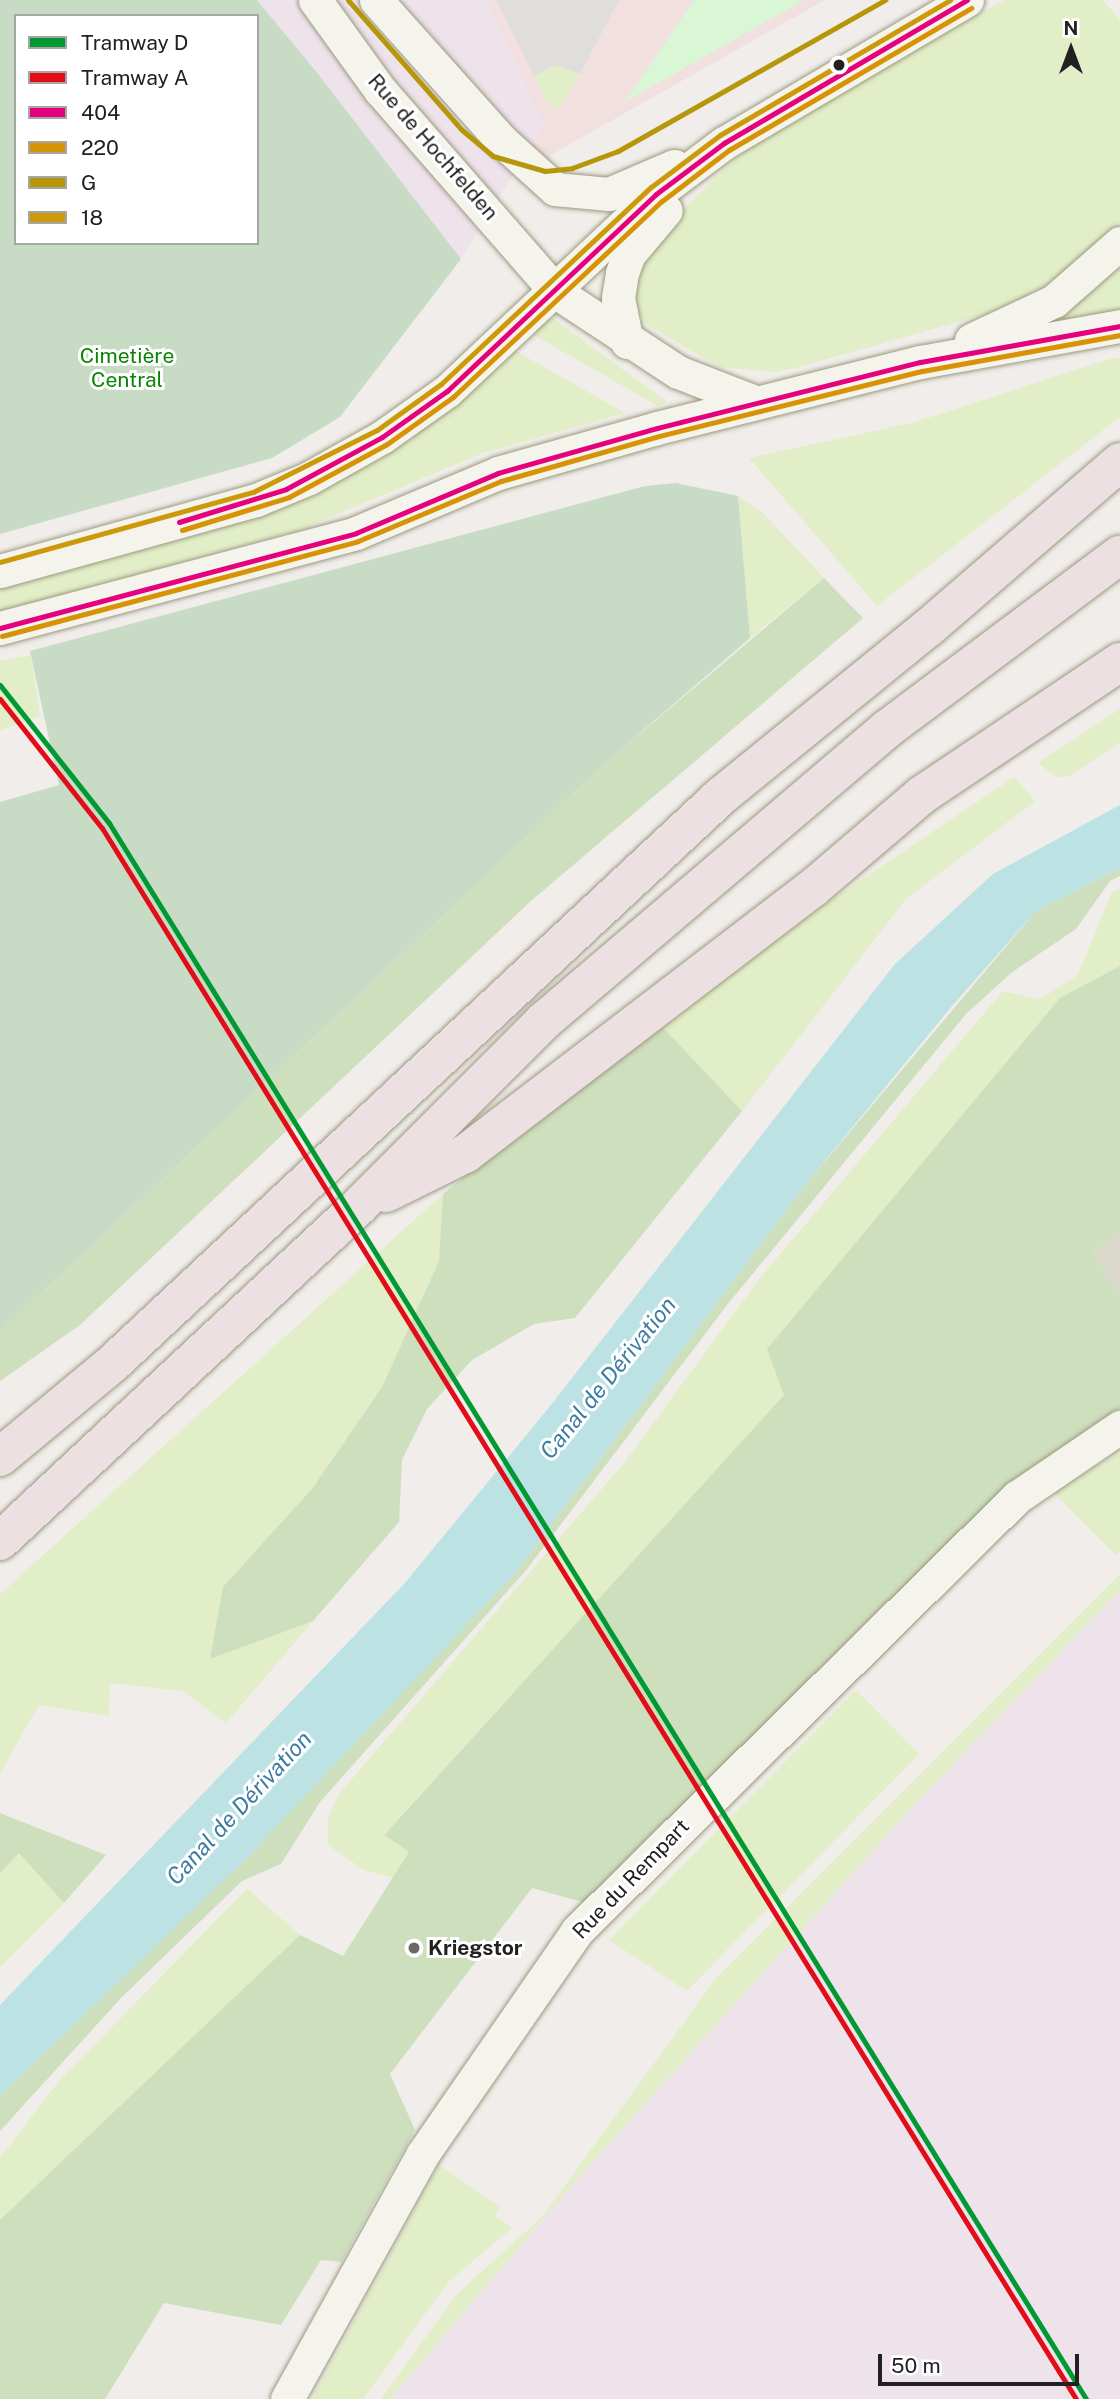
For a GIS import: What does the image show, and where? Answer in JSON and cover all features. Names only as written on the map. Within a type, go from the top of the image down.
[{"type":"highway","points":[[0,1457],[112,1364],[721,796],[928,628],[1120,461]]},
{"type":"highway","points":[[928,628],[1120,499]]},
{"type":"highway","points":[[0,1541],[359,1206],[544,1021],[752,841],[968,665],[1120,555]]},
{"type":"highway","points":[[359,1206],[465,1154],[813,888],[922,795],[1120,662]]},
{"type":"main road","name":"Rue de Hochfelden","points":[[315,0],[380,90],[556,292],[627,342],[678,372],[755,402]]},
{"type":"main road","points":[[376,0],[501,141],[555,190],[610,194],[723,144]]},
{"type":"main road","points":[[0,571],[256,500],[309,478],[447,391],[556,292],[656,194],[723,144],[968,0]]},
{"type":"main road","points":[[627,342],[618,298],[629,254],[723,144]]},
{"type":"main road","points":[[920,362],[1054,301],[1120,243]]},
{"type":"main road","points":[[0,628],[356,533],[498,473],[755,402],[920,362],[1120,326]]},
{"type":"main road","name":"Rue du Rempart","points":[[287,2399],[416,2165],[577,1931],[1017,1497],[1120,1427]]},
{"type":"shaded area","points":[[257,0],[487,0],[544,125],[461,259]]},
{"type":"shaded area","points":[[428,0],[825,0],[540,161]]},
{"type":"shaded area","points":[[496,0],[619,0],[580,74],[555,65],[534,76]]},
{"type":"shaded area","points":[[1120,1231],[1120,1298],[1093,1251]]},
{"type":"shaded area","points":[[1120,1590],[1120,2399],[390,2399],[581,2175],[917,1802]]},
{"type":"green space","name":"Cimetière Central","points":[[0,0],[257,0],[318,74],[461,259],[340,417],[272,458],[0,534]]},
{"type":"green space","points":[[694,0],[804,0],[625,102]]},
{"type":"green space","points":[[1005,0],[1103,0],[1120,20],[1120,222],[1065,275],[1007,308],[775,372],[719,367],[648,325],[638,311],[633,278],[661,232],[736,157],[807,111]]},
{"type":"green space","points":[[555,65],[580,74],[559,108],[549,105],[534,76]]},
{"type":"green space","points":[[1120,268],[1120,312],[1060,321],[1060,316]]},
{"type":"green space","points":[[548,319],[554,319],[667,402],[658,406],[532,334]]},
{"type":"green space","points":[[514,350],[625,413],[483,453],[302,529],[0,613],[0,586],[195,532]]},
{"type":"green space","points":[[1120,358],[1120,417],[877,606],[749,458],[912,423]]},
{"type":"green space","points":[[676,483],[738,496],[750,638],[610,759],[0,1332],[0,802],[59,785],[30,651],[645,486]]},
{"type":"green space","points":[[738,496],[764,514],[824,578],[750,638]]},
{"type":"green space","points":[[824,578],[863,618],[531,901],[80,1325],[0,1381],[0,1332],[610,759]]},
{"type":"green space","points":[[31,655],[40,716],[0,730],[0,661]]},
{"type":"green space","points":[[1120,709],[1120,742],[1070,776],[1056,777],[1038,763]]},
{"type":"green space","points":[[1014,777],[1035,801],[906,899],[742,1111],[655,1019]]},
{"type":"green space","points":[[1120,868],[1120,876],[1110,881],[1076,929],[1011,973],[966,1014],[727,1305],[527,1569],[320,1802],[281,1864],[242,1881],[122,1997],[0,2131],[0,2096],[515,1573],[805,1185],[1036,911]]},
{"type":"green space","points":[[1120,888],[1120,966],[1060,998],[784,1395],[384,1834],[409,1851],[394,1878],[364,1870],[328,1845],[328,1818],[339,1794],[625,1462],[760,1278],[1003,991],[1039,1000],[1078,975],[1112,892]]},
{"type":"green space","points":[[1120,966],[1120,1231],[1093,1251],[1120,1298],[1120,1408],[985,1509],[586,1903],[532,1888],[390,2074],[415,2130],[341,2262],[321,2260],[281,2325],[164,2303],[105,2399],[0,2399],[0,2220],[300,1935],[343,1956],[409,1852],[384,1835],[784,1395],[767,1349],[1060,998]]},
{"type":"green space","points":[[655,1019],[742,1111],[575,1318],[534,1324],[472,1360],[427,1409],[402,1460],[399,1522],[313,1621],[210,1659],[223,1587],[312,1489],[382,1387],[439,1261],[443,1194]]},
{"type":"green space","points":[[443,1194],[439,1261],[382,1387],[312,1489],[210,1658],[313,1621],[226,1723],[183,1691],[110,1683],[109,1716],[39,1705],[0,1773],[0,1594]]},
{"type":"green space","points":[[1120,1452],[1120,1551],[1116,1555],[1054,1493]]},
{"type":"green space","points":[[1120,1574],[1120,1590],[917,1802],[581,2175],[390,2399],[381,2399],[457,2294],[542,2217],[717,1977]]},
{"type":"green space","points":[[856,1690],[919,1754],[687,1991],[609,1940]]},
{"type":"green space","points":[[0,1813],[106,1855],[64,1903],[19,1853],[0,1873]]},
{"type":"green space","points":[[19,1852],[64,1903],[0,1967],[0,1873]]},
{"type":"green space","points":[[247,1889],[300,1935],[0,2220],[0,2158],[59,2081]]},
{"type":"green space","points":[[439,2165],[500,2207],[495,2216],[512,2228],[449,2281],[363,2399],[312,2399]]},
{"type":"water","name":"Canal de Dérivation","points":[[1120,805],[1120,868],[1036,911],[952,1006],[805,1185],[515,1573],[248,1857],[0,2096],[0,2005],[405,1583],[547,1410],[895,964],[993,874]]},
{"type":"tram line","name":"D","points":[[0,685],[109,823],[1086,2399]]},
{"type":"tram line","name":"A","points":[[0,699],[102,828],[1076,2399]]},
{"type":"transit line","name":"G","points":[[348,0],[462,130],[493,156],[545,171],[572,168],[618,151],[885,0]]},
{"type":"transit line","name":"18","points":[[0,562],[253,492],[377,430],[441,384],[651,187],[720,135],[950,0]]},
{"type":"transit line","name":"404","points":[[179,522],[286,489],[382,437],[447,391],[656,194],[724,143],[967,0]]},
{"type":"transit line","name":"220","points":[[182,530],[289,497],[387,444],[453,397],[662,201],[729,150],[971,8]]},
{"type":"transit line","name":"404","points":[[0,628],[356,533],[498,473],[657,428],[920,362],[1120,326]]},
{"type":"transit line","name":"220","points":[[2,636],[358,541],[501,481],[659,436],[922,371],[1120,335]]},
{"type":"place","name":"Kriegstor","points":[[414,1948]]}]
